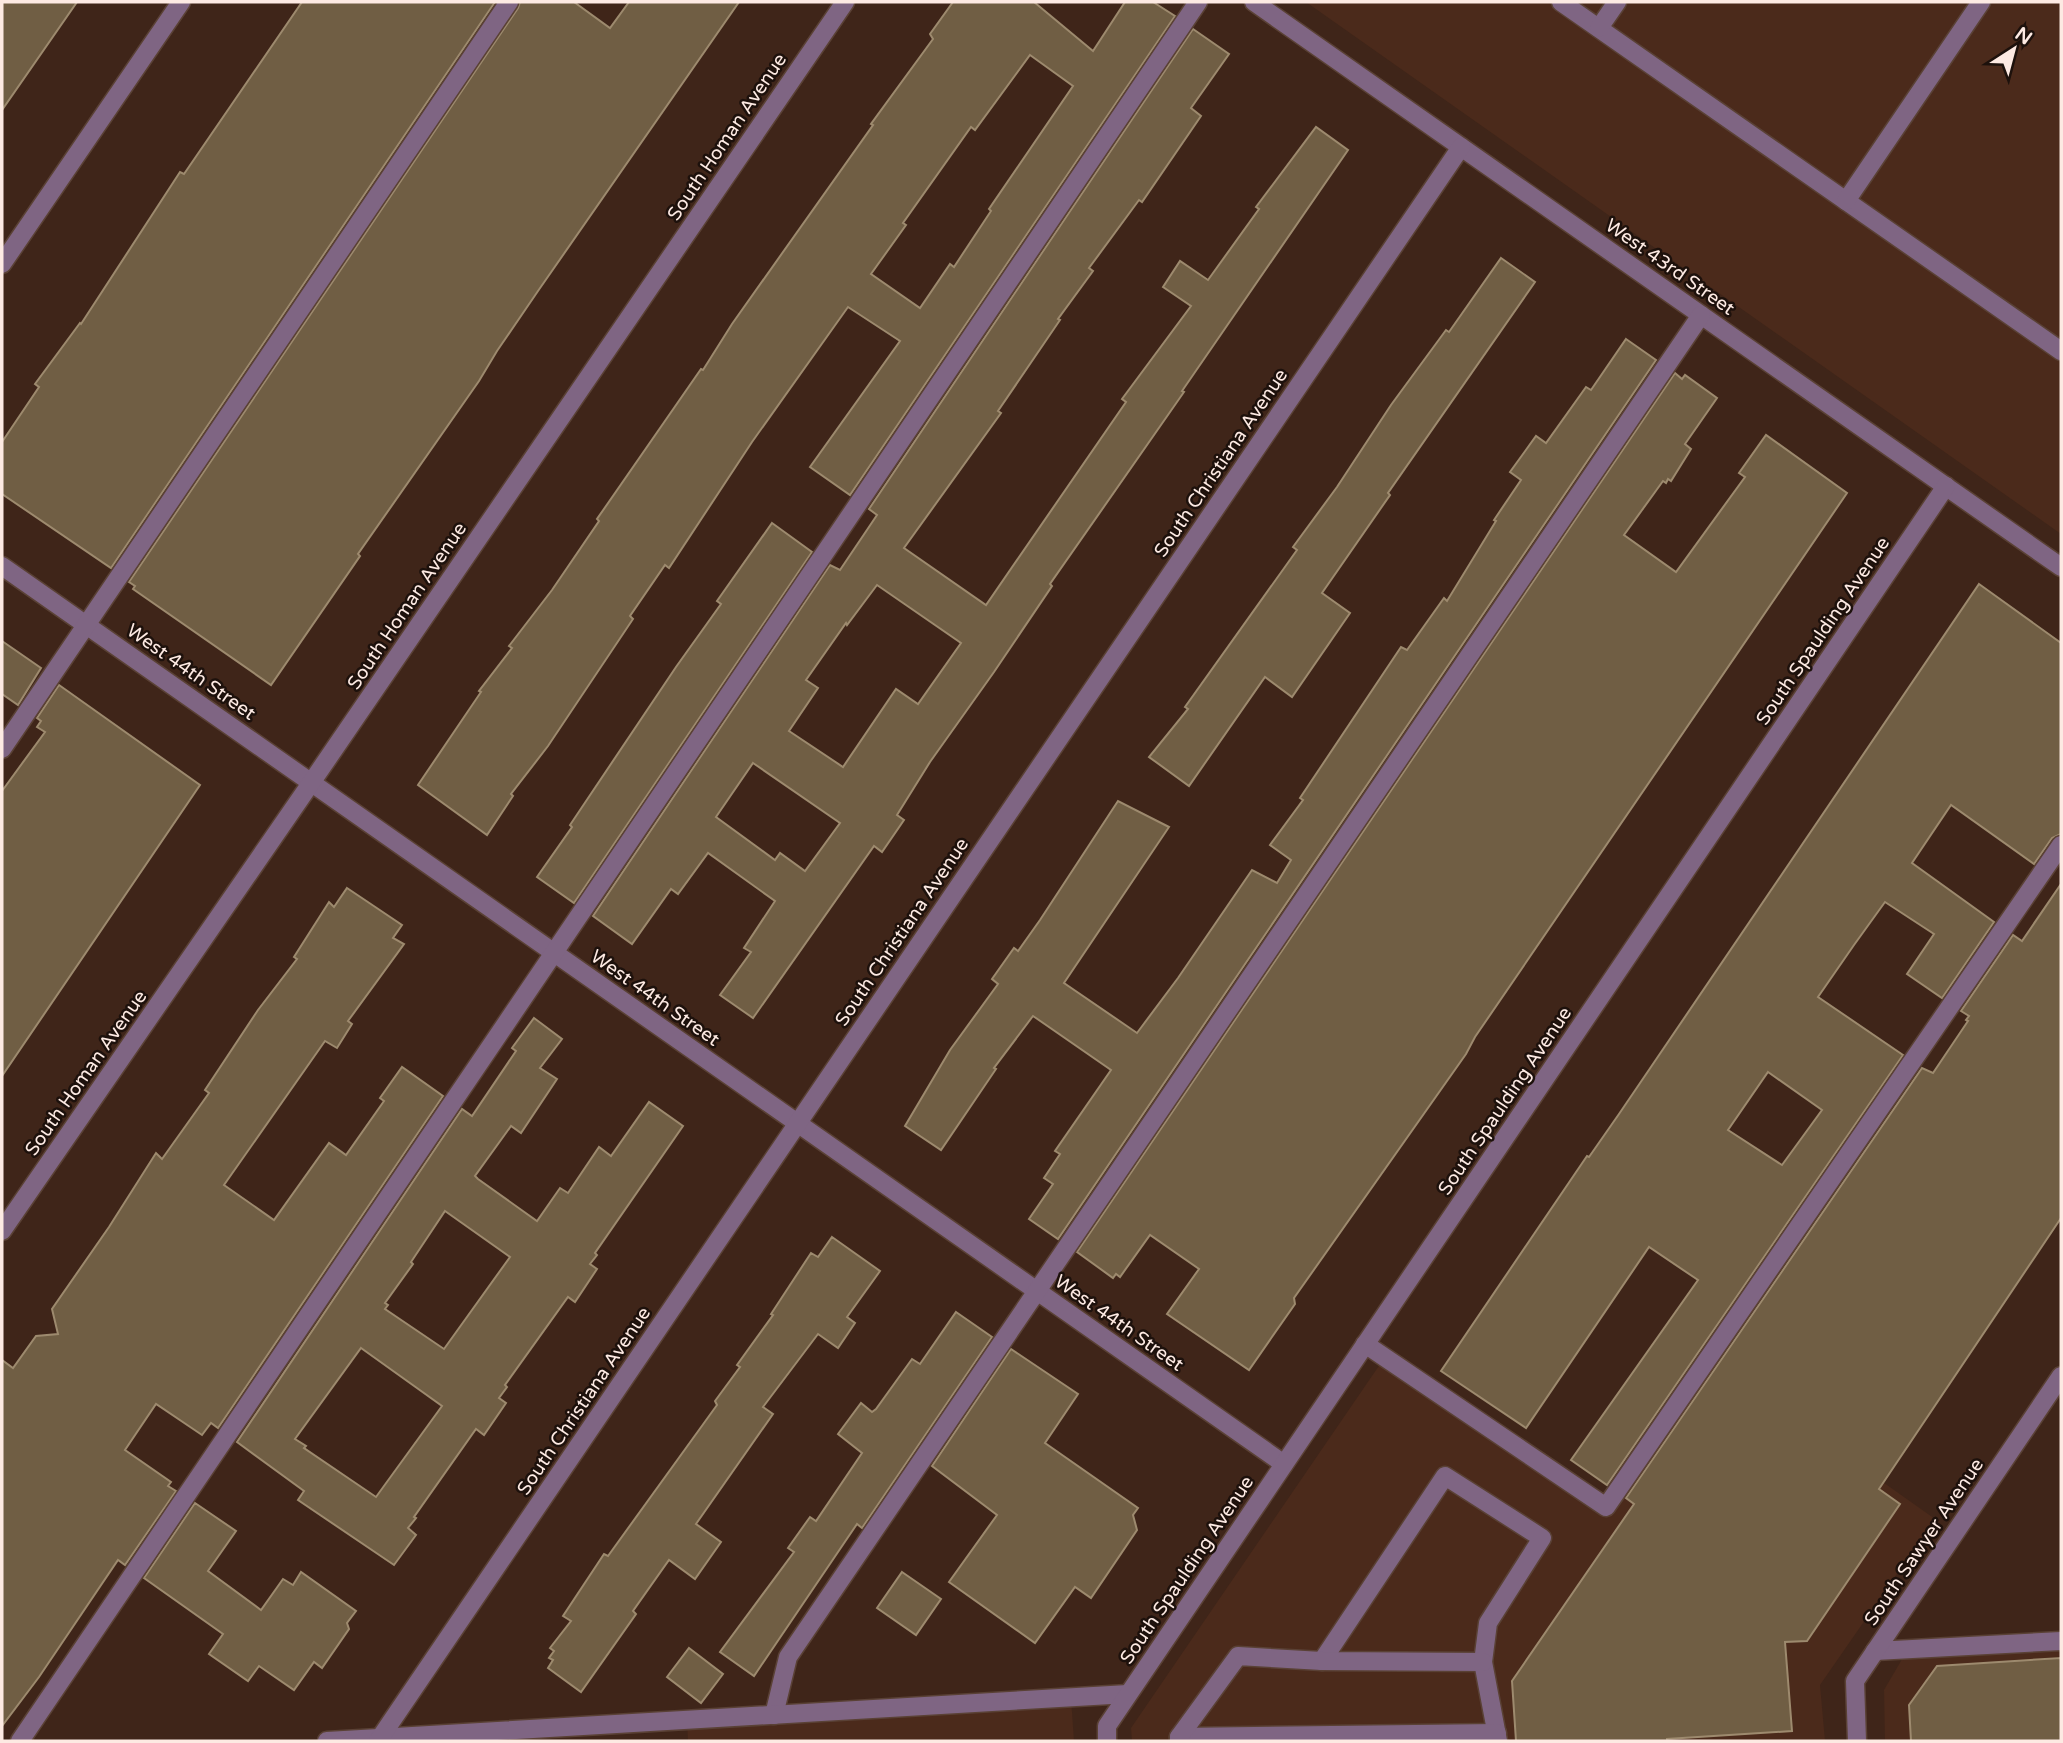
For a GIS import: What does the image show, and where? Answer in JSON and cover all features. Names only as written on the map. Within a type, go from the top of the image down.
[{"type":"street","points":[[2,264],[181,2]]},
{"type":"street","points":[[2,749],[509,2]]},
{"type":"street","name":"South Homan Avenue","points":[[2,1231],[312,783],[845,2]]},
{"type":"street","points":[[20,1741],[1198,2]]},
{"type":"street","name":"West 43rd Street","points":[[1254,2],[2061,567]]},
{"type":"street","points":[[1561,2],[2061,351]]},
{"type":"street","points":[[1599,28],[1617,2]]},
{"type":"street","points":[[1846,201],[1981,2]]},
{"type":"street","name":"South Christiana Avenue","points":[[379,1740],[1461,147]]},
{"type":"street","points":[[774,1715],[788,1657],[1701,315]]},
{"type":"street","name":"South Spaulding Avenue","points":[[1107,1741],[1107,1726],[1946,486]]},
{"type":"street","name":"West 44th Street","points":[[2,566],[1284,1464]]},
{"type":"street","points":[[1365,1344],[1605,1507],[2061,845]]},
{"type":"street","name":"South Sawyer Avenue","points":[[1857,1741],[1855,1681],[2061,1376]]},
{"type":"street","points":[[1179,1739],[1498,1737],[1483,1662],[1488,1623],[1542,1538],[1445,1476],[1322,1661]]},
{"type":"street","points":[[1875,1651],[2061,1641]]},
{"type":"street","points":[[1179,1739],[1238,1657],[1322,1661],[1483,1662]]},
{"type":"street","points":[[327,1741],[1129,1694]]},
{"type":"shaded area","points":[[1306,2],[2061,2],[2061,534]]},
{"type":"shaded area","points":[[1385,1357],[1605,1507],[1708,1358],[1935,1519],[1820,1685],[1825,1741],[1132,1741],[1131,1728]]},
{"type":"shaded area","points":[[2061,1641],[2061,1741],[1885,1741],[1884,1690],[1908,1649]]},
{"type":"shaded area","points":[[1071,1698],[1074,1741],[688,1741],[687,1720]]},
{"type":"building","points":[[2,2],[77,2],[2,110]]},
{"type":"building","points":[[302,2],[495,2],[111,568],[2,494],[2,442],[39,387],[35,384],[81,324],[180,172],[184,174]]},
{"type":"building","points":[[520,2],[574,2],[610,28],[629,2],[739,2],[538,291],[271,685],[133,589],[135,586],[129,582]]},
{"type":"building","points":[[953,2],[1034,2],[1093,51],[1125,2],[1153,2],[1175,16],[850,495],[810,467],[900,341],[848,307],[752,442],[669,568],[665,565],[630,616],[633,619],[548,746],[511,794],[513,796],[487,835],[418,785],[481,692],[479,691],[512,648],[509,646],[552,590],[599,521],[597,519],[933,39],[930,34]],"holes":[[[1030,55],[1073,86],[989,209],[991,211],[954,267],[950,264],[920,308],[871,274],[906,225],[903,223],[971,127],[975,130]]]},
{"type":"building","points":[[1193,29],[1229,54],[1191,108],[1201,116],[1142,202],[1139,200],[1089,268],[1093,271],[998,411],[1001,413],[904,548],[986,605],[1126,402],[1122,399],[1191,306],[1163,287],[1180,261],[1208,280],[1259,209],[1256,207],[1316,127],[1348,150],[930,762],[897,815],[904,820],[882,852],[874,846],[753,1018],[720,995],[751,952],[744,948],[775,901],[708,853],[678,894],[671,889],[632,944],[593,916],[830,565],[840,570],[877,515],[869,509]],"holes":[[[877,585],[961,643],[918,704],[896,689],[843,767],[789,731],[818,688],[806,680]],[[753,763],[840,823],[805,871],[780,853],[775,860],[716,817]]]},
{"type":"building","points":[[1501,258],[1535,282],[1322,593],[1350,613],[1292,697],[1265,677],[1189,786],[1149,757],[1188,709],[1185,707],[1297,550],[1293,547],[1337,487],[1391,405],[1446,330],[1449,332]]},
{"type":"building","points":[[1626,339],[1656,360],[1058,1239],[1029,1219],[1053,1184],[1044,1178],[1060,1154],[1055,1151],[1111,1070],[1033,1016],[994,1068],[996,1069],[941,1150],[905,1126],[950,1050],[998,984],[992,979],[1014,948],[1018,951],[1040,920],[1118,801],[1169,827],[1064,983],[1137,1033],[1252,870],[1277,883],[1291,860],[1270,845],[1303,800],[1300,798],[1401,647],[1407,650],[1444,598],[1447,601],[1496,521],[1494,520],[1521,480],[1510,472],[1536,436],[1546,443],[1586,387],[1591,390]]},
{"type":"building","points":[[1675,373],[1682,379],[1685,375],[1717,398],[1685,444],[1691,449],[1671,481],[1663,481],[1624,535],[1676,572],[1745,477],[1739,473],[1766,435],[1847,493],[1475,1037],[1466,1054],[1294,1298],[1295,1304],[1249,1370],[1167,1314],[1199,1269],[1150,1235],[1120,1277],[1116,1274],[1113,1278],[1077,1252]]},
{"type":"building","points":[[772,523],[812,552],[574,903],[537,877],[676,667],[721,604],[717,601]]},
{"type":"building","points":[[1979,584],[2061,643],[2061,834],[2052,838],[2034,864],[1951,805],[1912,863],[1994,922],[1942,998],[1907,974],[1934,934],[1885,902],[1818,997],[1903,1055],[1607,1485],[1571,1460],[1698,1280],[1649,1247],[1526,1428],[1441,1371],[1587,1156],[1589,1157]],"holes":[[[1768,1072],[1822,1110],[1782,1165],[1728,1130]]]},
{"type":"building","points":[[2,641],[41,668],[18,705],[2,694]]},
{"type":"building","points":[[59,685],[200,785],[2,1076],[2,791],[45,732],[37,727],[41,721],[37,718]]},
{"type":"building","points":[[2061,884],[2061,1218],[1879,1489],[1900,1504],[1807,1641],[1785,1642],[1792,1731],[1667,1741],[1516,1741],[1512,1681],[1634,1504],[1626,1498],[1922,1068],[1933,1073],[1968,1021],[1966,1020],[1969,1016],[1961,1011],[2013,935],[2022,941]]},
{"type":"building","points":[[347,888],[402,925],[393,938],[404,944],[348,1021],[352,1024],[337,1048],[325,1041],[224,1185],[274,1220],[329,1143],[346,1155],[384,1101],[380,1098],[402,1067],[443,1096],[218,1428],[211,1423],[202,1435],[156,1404],[125,1450],[171,1482],[168,1486],[176,1491],[125,1565],[118,1560],[39,1677],[2,1726],[2,1360],[13,1368],[36,1336],[58,1334],[52,1309],[156,1153],[162,1159],[209,1093],[205,1090],[258,1010],[297,959],[294,957],[329,902],[334,907]]},
{"type":"building","points":[[534,1018],[562,1039],[540,1068],[557,1079],[521,1133],[511,1126],[475,1176],[537,1221],[560,1188],[568,1193],[599,1147],[611,1156],[649,1102],[683,1126],[595,1253],[597,1255],[590,1264],[597,1269],[575,1302],[568,1297],[505,1385],[507,1387],[499,1398],[506,1403],[484,1435],[476,1429],[414,1517],[416,1518],[408,1528],[416,1535],[394,1565],[298,1500],[304,1491],[237,1442],[462,1109],[472,1116],[516,1051],[512,1048]],"holes":[[[445,1211],[510,1257],[444,1349],[385,1309],[388,1305],[385,1303],[413,1264],[411,1262]],[[361,1348],[442,1406],[376,1497],[295,1439]]]},
{"type":"building","points":[[832,1237],[880,1271],[847,1317],[855,1323],[838,1348],[818,1334],[763,1407],[773,1414],[696,1524],[721,1542],[695,1579],[669,1560],[633,1611],[636,1614],[581,1692],[548,1668],[553,1660],[549,1658],[554,1651],[550,1648],[571,1621],[563,1616],[604,1554],[608,1556],[717,1405],[715,1401],[740,1367],[737,1365],[773,1315],[771,1314],[811,1253],[818,1257]]},
{"type":"building","points":[[956,1312],[992,1337],[862,1528],[857,1524],[754,1676],[720,1652],[794,1552],[788,1548],[810,1517],[816,1521],[862,1453],[838,1434],[861,1403],[872,1412],[876,1409],[912,1359],[920,1364]]},
{"type":"building","points":[[1011,1349],[1078,1394],[1045,1443],[1138,1508],[1133,1515],[1137,1530],[1091,1598],[1075,1587],[1035,1643],[949,1582],[997,1515],[932,1466]]},
{"type":"building","points":[[195,1503],[236,1531],[208,1571],[261,1610],[283,1579],[293,1585],[301,1572],[356,1611],[347,1623],[349,1629],[322,1668],[314,1662],[294,1690],[259,1666],[248,1681],[209,1654],[223,1634],[144,1578]]},
{"type":"building","points":[[902,1572],[941,1599],[916,1635],[877,1608]]},
{"type":"building","points":[[689,1648],[723,1674],[701,1703],[667,1677]]},
{"type":"building","points":[[2061,1658],[2061,1741],[1911,1741],[1909,1705],[1937,1666]]}]
